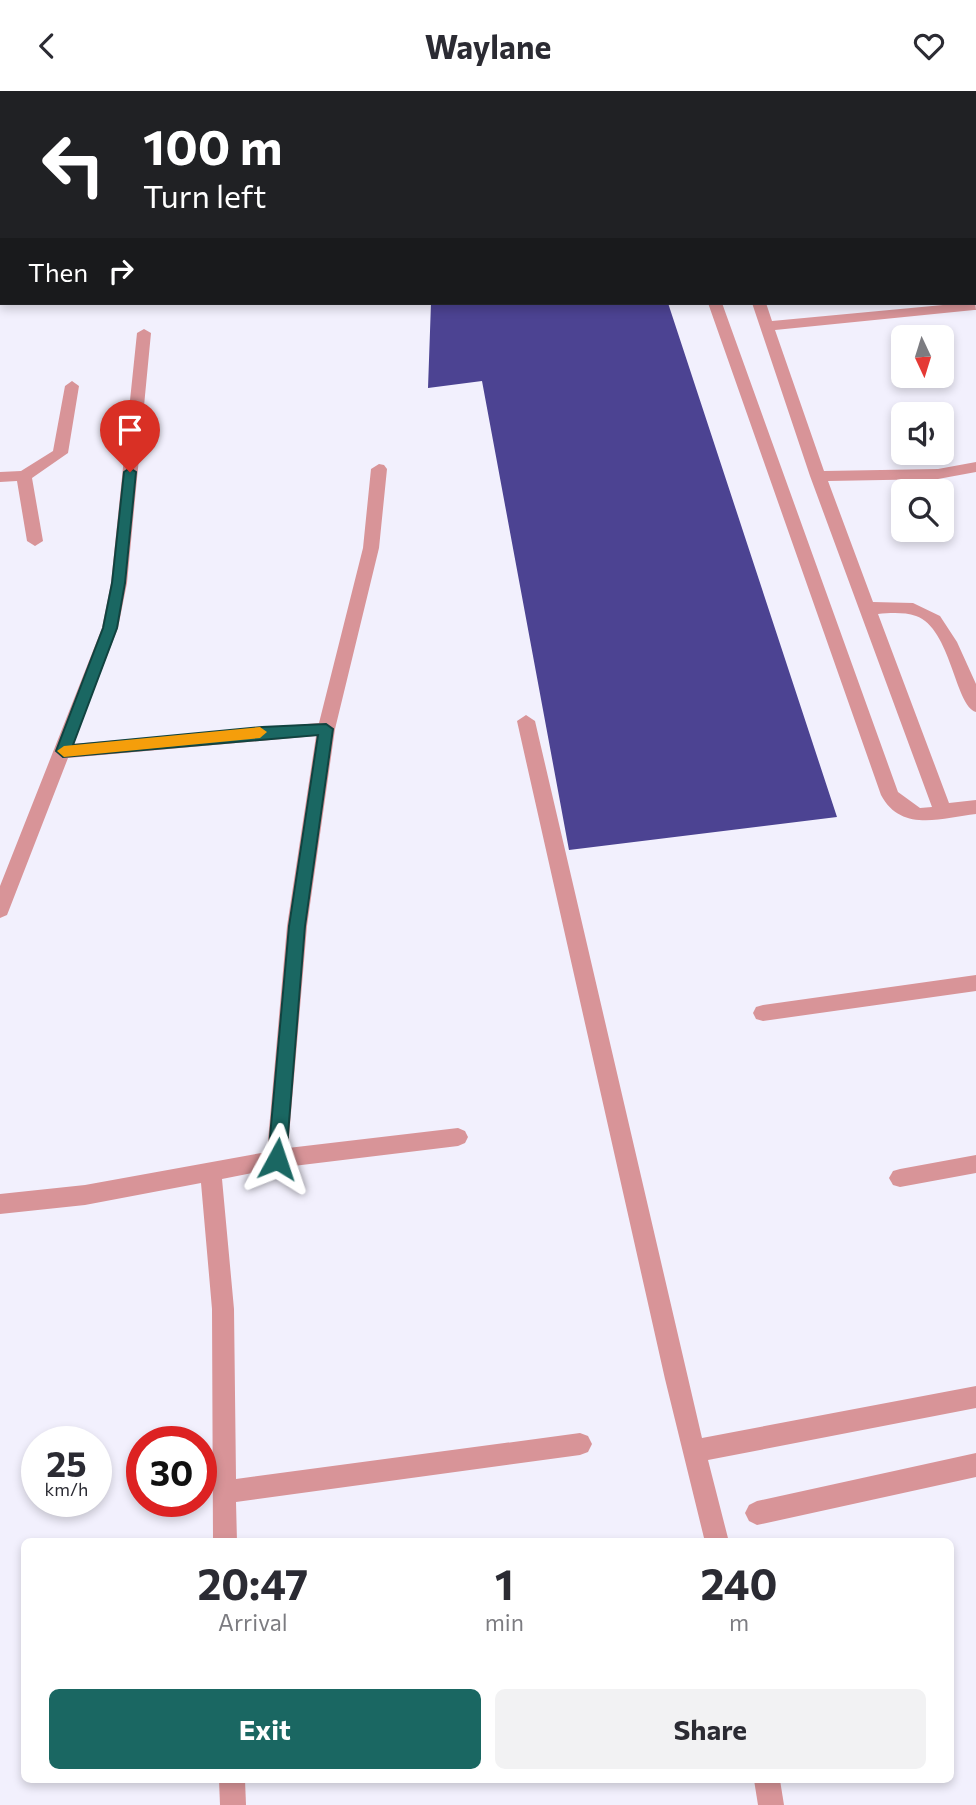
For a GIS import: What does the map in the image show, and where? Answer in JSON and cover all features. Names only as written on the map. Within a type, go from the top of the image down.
[{"type":"street","points":[[716,305],[890,795],[906,812],[919,815],[976,807]]},
{"type":"street","points":[[760,305],[818,476],[943,811]]},
{"type":"street","points":[[0,910],[112,617],[119,583],[144,333]]},
{"type":"street","points":[[0,477],[24,476],[60,453],[72,386]]},
{"type":"street","points":[[818,476],[938,474],[976,467]]},
{"type":"street","points":[[277,1159],[297,926],[326,729],[371,548],[379,469]]},
{"type":"street","points":[[24,476],[35,541]]},
{"type":"street","points":[[867,608],[911,610],[929,614],[941,626],[976,706]]},
{"type":"street","points":[[526,721],[716,1538]]},
{"type":"street","points":[[63,751],[262,732],[326,729]]},
{"type":"street","points":[[763,1013],[976,983]]},
{"type":"street","points":[[0,1204],[85,1195],[277,1159],[458,1137]]},
{"type":"street","points":[[900,1178],[976,1164]]},
{"type":"street","points":[[211,1171],[223,1309],[225,1538]]},
{"type":"street","points":[[694,1451],[976,1397]]},
{"type":"street","points":[[224,1492],[580,1444]]},
{"type":"street","points":[[757,1513],[976,1465]]},
{"type":"street","points":[[232,1783],[233,1805]]},
{"type":"street","points":[[767,1783],[771,1805]]},
{"type":"lane","points":[[769,326],[974,306]]},
{"type":"building","points":[[431,305],[669,305],[837,817],[569,850],[482,381],[428,388]]},
{"type":"slow traffic","points":[[64,751],[260,732]]},
{"type":"route","points":[[130,472],[119,583],[110,628],[63,751],[262,732],[326,729],[297,926],[277,1159]]}]
